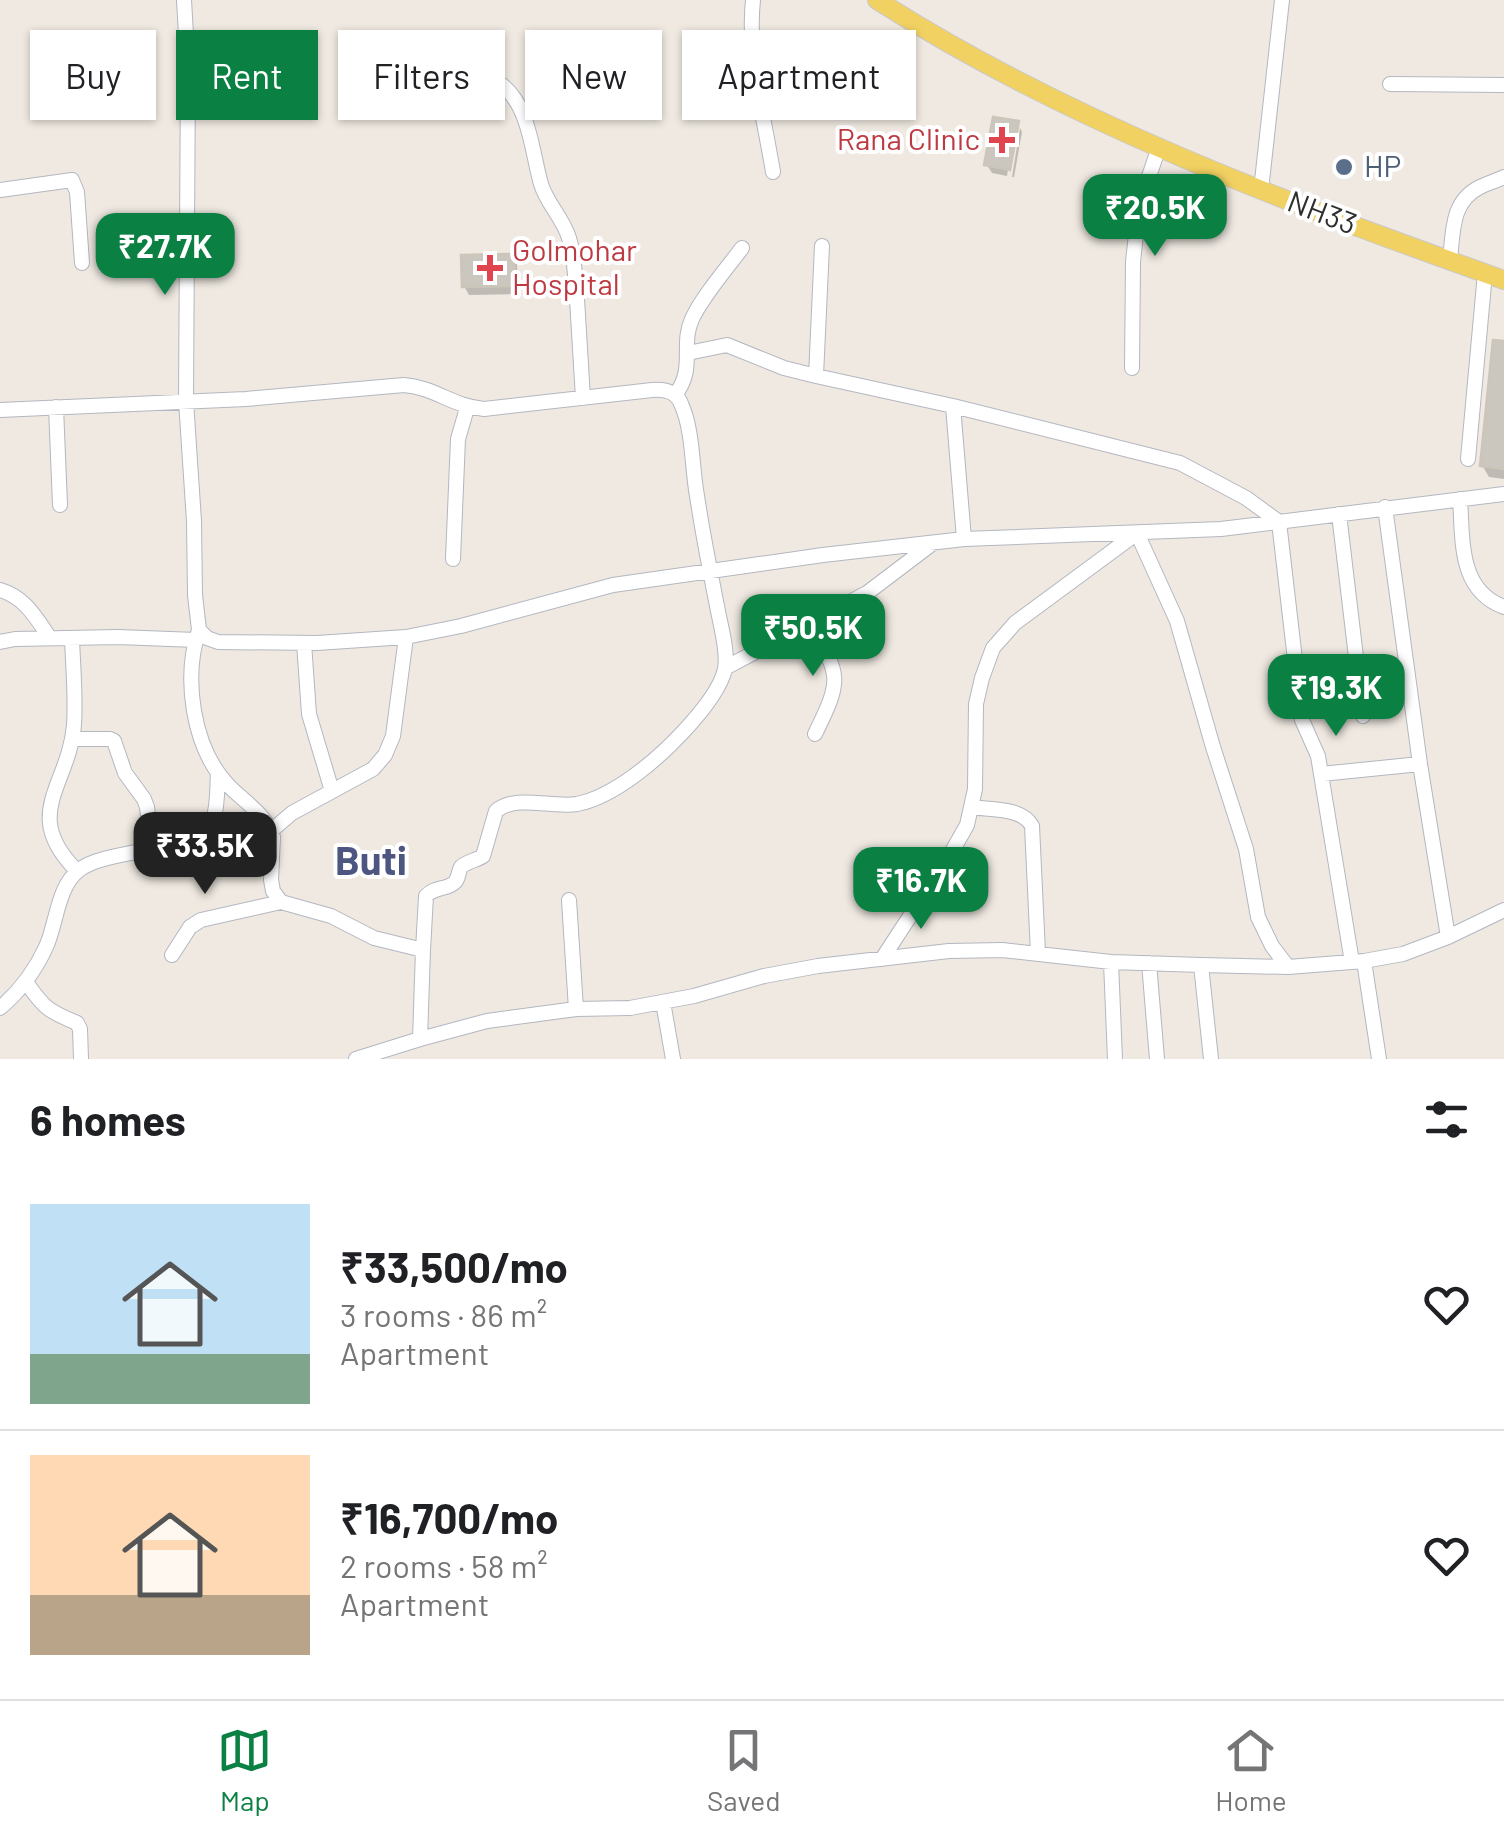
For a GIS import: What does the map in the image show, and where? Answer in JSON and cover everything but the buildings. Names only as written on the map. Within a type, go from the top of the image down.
[{"type":"main road","name":"NH33","points":[[877,0],[976,60],[1099,121],[1261,190],[1504,280]]},
{"type":"street","points":[[184,0],[188,69],[186,401],[198,635],[190,676],[194,710],[207,755],[218,774],[271,831],[271,880],[281,902]]},
{"type":"street","points":[[753,0],[755,61],[773,172]]},
{"type":"street","points":[[1261,190],[1282,0]]},
{"type":"street","points":[[1390,84],[1504,86]]},
{"type":"street","points":[[505,88],[524,119],[549,204],[570,238],[583,398]]},
{"type":"street","points":[[1132,368],[1139,206],[1159,147]]},
{"type":"street","points":[[1450,261],[1457,208],[1464,197],[1504,177]]},
{"type":"street","points":[[0,190],[72,180],[77,192],[82,263]]},
{"type":"street","points":[[816,376],[822,246]]},
{"type":"street","points":[[676,395],[686,376],[691,320],[742,248]]},
{"type":"street","points":[[1468,459],[1485,273]]},
{"type":"street","points":[[688,354],[727,345],[784,368],[1180,463],[1246,498],[1279,522],[1302,720],[1315,745],[1379,1059]]},
{"type":"street","points":[[0,410],[246,399],[404,385],[422,387],[467,408],[484,409],[665,389],[676,395],[687,426],[725,668],[713,694],[684,732],[648,765],[608,792],[579,803],[511,803],[496,811],[483,856],[464,864],[452,885],[434,888],[426,896],[420,1038]]},
{"type":"street","points":[[954,406],[964,540]]},
{"type":"street","points":[[56,407],[60,504]]},
{"type":"street","points":[[453,559],[458,439],[467,408]]},
{"type":"street","points":[[0,642],[198,635],[218,642],[304,643],[406,636],[461,626],[613,585],[710,570],[964,540],[1221,528],[1504,494]]},
{"type":"street","points":[[1460,499],[1464,552],[1470,574],[1477,590],[1504,606]]},
{"type":"street","points":[[1385,507],[1448,937]]},
{"type":"street","points":[[1339,514],[1363,716]]},
{"type":"street","points":[[882,959],[967,825],[975,788],[976,704],[993,648],[1015,623],[1136,533]]},
{"type":"street","points":[[1136,533],[1177,621],[1246,849],[1258,917],[1288,967]]},
{"type":"street","points":[[725,668],[867,593],[934,543]]},
{"type":"street","points":[[0,590],[27,605],[50,638]]},
{"type":"street","points":[[810,624],[830,660],[836,685],[815,734]]},
{"type":"street","points":[[271,831],[292,812],[373,769],[385,756],[393,736],[406,636]]},
{"type":"street","points":[[72,638],[74,724],[50,809],[50,830],[64,858],[77,871]]},
{"type":"street","points":[[304,643],[309,714],[332,792]]},
{"type":"street","points":[[72,738],[114,741],[125,773],[144,799],[152,848]]},
{"type":"street","points":[[1321,774],[1420,764]]},
{"type":"street","points":[[0,1008],[26,982],[46,946],[68,881],[77,871],[107,856],[172,845],[208,828],[215,813],[218,774]]},
{"type":"street","points":[[971,808],[1018,813],[1028,818],[1032,826],[1038,953]]},
{"type":"street","points":[[569,900],[576,1009]]},
{"type":"street","points":[[172,955],[190,928],[201,920],[281,902],[332,916],[374,938],[423,950]]},
{"type":"street","points":[[356,1059],[487,1021],[576,1009],[630,1008],[818,966],[950,951],[1002,950],[1110,962],[1201,965],[1288,967],[1358,962],[1403,954],[1504,910]]},
{"type":"street","points":[[1110,962],[1115,1059]]},
{"type":"street","points":[[1148,963],[1157,1059]]},
{"type":"street","points":[[1201,965],[1211,1059]]},
{"type":"street","points":[[26,982],[46,1008],[77,1022],[81,1059]]},
{"type":"street","points":[[663,1002],[673,1059]]},
{"type":"place","name":"Rana Clinic","points":[[1002,140]]},
{"type":"place","name":"HP","points":[[1344,167]]},
{"type":"place","name":"Golmohar Hospital","points":[[490,268]]},
{"type":"district","name":"Buti","points":[[371,861]]}]
